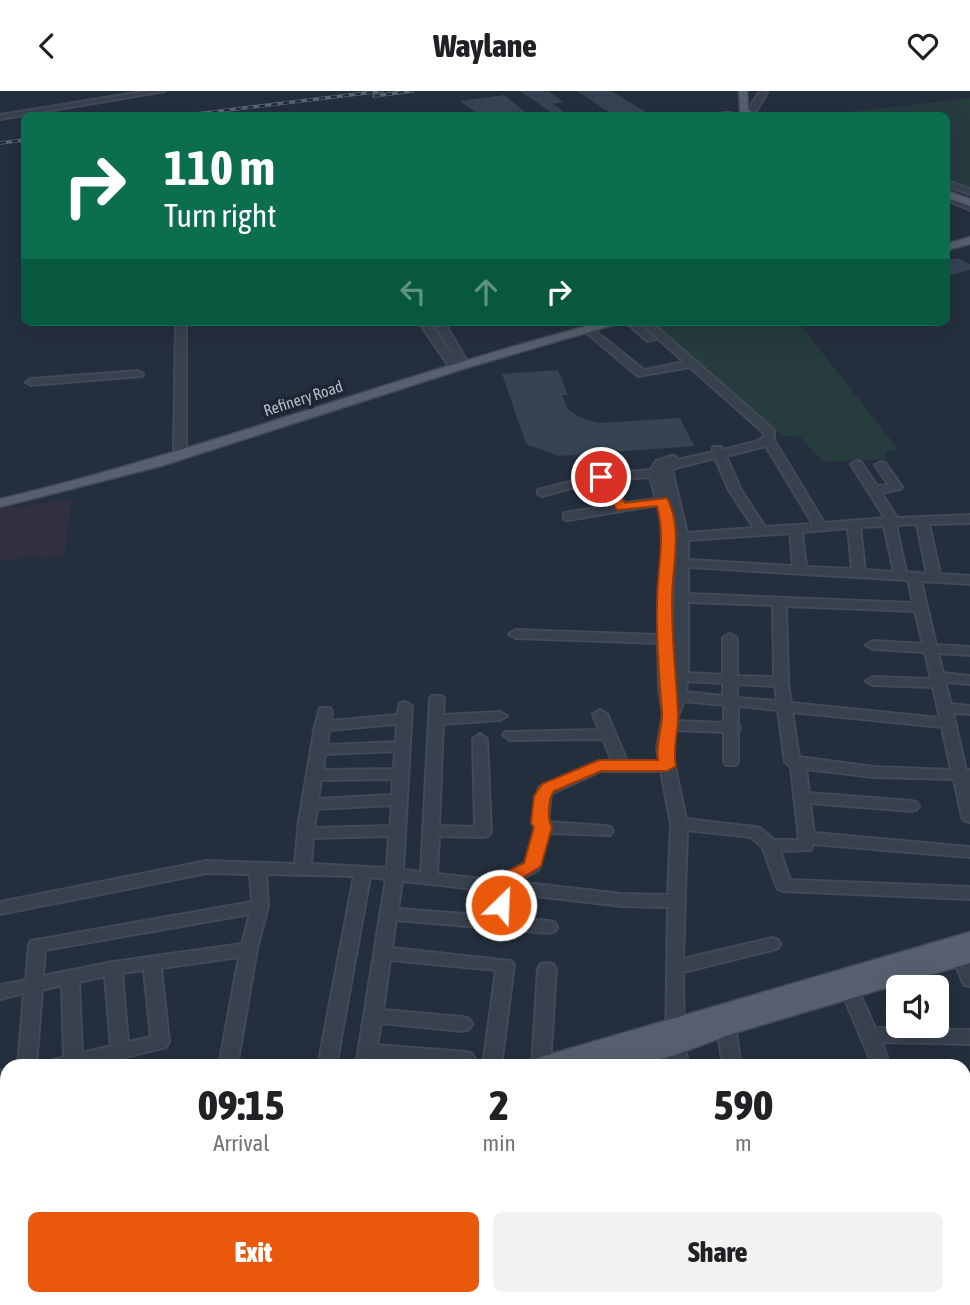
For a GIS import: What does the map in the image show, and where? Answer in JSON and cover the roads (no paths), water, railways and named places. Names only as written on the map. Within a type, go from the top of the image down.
[{"type":"main road","points":[[733,91],[737,112]]},
{"type":"main road","points":[[737,112],[743,91]]},
{"type":"main road","points":[[950,186],[970,194]]},
{"type":"main road","points":[[950,197],[970,205]]},
{"type":"main road","points":[[950,244],[970,238]]},
{"type":"main road","name":"Refinery Road","points":[[0,503],[98,481],[457,363],[586,326]]},
{"type":"main road","name":"Refinery Road","points":[[0,495],[100,474],[189,449]]},
{"type":"main road","points":[[591,1059],[676,1047],[726,1027],[850,992],[967,951]]},
{"type":"main road","points":[[624,1059],[676,1047],[967,951]]},
{"type":"street","points":[[31,112],[161,91]]},
{"type":"street","points":[[741,112],[753,109],[764,91]]},
{"type":"street","points":[[0,117],[21,114]]},
{"type":"street","points":[[181,326],[189,449]]},
{"type":"street","points":[[427,326],[457,363]]},
{"type":"street","points":[[441,326],[457,363]]},
{"type":"street","points":[[590,326],[642,374],[688,364]]},
{"type":"street","points":[[636,326],[768,428],[768,440],[821,527]]},
{"type":"street","points":[[649,326],[759,432],[758,438],[752,441],[666,469],[682,537],[681,677],[679,697],[669,720]]},
{"type":"street","points":[[31,382],[138,374]]},
{"type":"street","points":[[676,1047],[674,968],[679,824],[664,749],[669,720],[664,593],[670,532],[655,473],[663,461],[759,446],[768,440]]},
{"type":"street","points":[[719,452],[735,490],[762,532]]},
{"type":"street","points":[[858,464],[890,520],[907,577],[922,607],[947,716],[965,775],[970,817]]},
{"type":"street","points":[[874,490],[896,487],[881,465]]},
{"type":"street","points":[[542,492],[601,477],[655,473]]},
{"type":"street","points":[[601,477],[622,507]]},
{"type":"street","points":[[568,516],[663,501]]},
{"type":"street","points":[[682,537],[854,526],[890,520],[968,519],[970,532]]},
{"type":"street","points":[[922,520],[934,578]]},
{"type":"street","points":[[854,526],[859,574]]},
{"type":"street","points":[[796,530],[800,570]]},
{"type":"street","points":[[681,563],[970,580]]},
{"type":"street","points":[[681,598],[922,607]]},
{"type":"street","points":[[779,603],[781,682],[792,762],[874,772],[965,775]]},
{"type":"street","points":[[516,634],[665,639]]},
{"type":"street","points":[[730,638],[733,728],[730,762]]},
{"type":"street","points":[[873,645],[970,651]]},
{"type":"street","points":[[681,677],[781,682]]},
{"type":"street","points":[[873,681],[970,680]]},
{"type":"street","points":[[679,697],[786,709],[947,716],[970,710]]},
{"type":"street","points":[[429,878],[437,699]]},
{"type":"street","points":[[303,868],[324,719],[404,712],[395,875],[366,1058],[466,1059]]},
{"type":"street","points":[[600,714],[621,765]]},
{"type":"street","points":[[436,720],[500,716]]},
{"type":"street","points":[[669,720],[733,728]]},
{"type":"street","points":[[510,735],[608,734]]},
{"type":"street","points":[[430,831],[483,832],[480,739]]},
{"type":"street","points":[[319,750],[403,746]]},
{"type":"street","points":[[771,845],[804,846],[807,838],[798,762]]},
{"type":"street","points":[[500,923],[502,887],[507,879],[532,866],[543,827],[540,823],[542,796],[548,787],[588,768],[621,765],[667,766]]},
{"type":"street","points":[[315,775],[401,774]]},
{"type":"street","points":[[802,797],[911,806]]},
{"type":"street","points":[[310,804],[400,800]]},
{"type":"street","points":[[679,824],[755,832],[771,845],[784,885],[970,893]]},
{"type":"street","points":[[543,827],[605,831]]},
{"type":"street","points":[[306,833],[398,831]]},
{"type":"street","points":[[807,838],[970,852]]},
{"type":"street","points":[[0,908],[206,867],[363,871],[622,900],[675,901]]},
{"type":"street","points":[[225,1059],[260,906],[258,868]]},
{"type":"street","points":[[328,1059],[363,871]]},
{"type":"street","points":[[27,1059],[37,945],[260,906]]},
{"type":"street","points":[[390,914],[549,927]]},
{"type":"street","points":[[674,968],[772,944]]},
{"type":"street","points":[[0,992],[113,968],[249,949]]},
{"type":"street","points":[[967,951],[970,980]]},
{"type":"street","points":[[384,953],[505,965],[493,1059]]},
{"type":"street","points":[[88,1059],[160,1042],[152,963]]},
{"type":"street","points":[[113,968],[120,1052]]},
{"type":"street","points":[[541,1059],[547,969]]},
{"type":"street","points":[[65,1059],[70,978]]},
{"type":"street","points":[[850,992],[879,1059]]},
{"type":"street","points":[[373,1016],[463,1024]]},
{"type":"street","points":[[726,1027],[731,1059]]},
{"type":"street","points":[[870,1035],[970,1037]]},
{"type":"railway","points":[[212,112],[382,91]]},
{"type":"railway","points":[[374,96],[412,91]]},
{"type":"railway","points":[[0,143],[21,140]]}]
